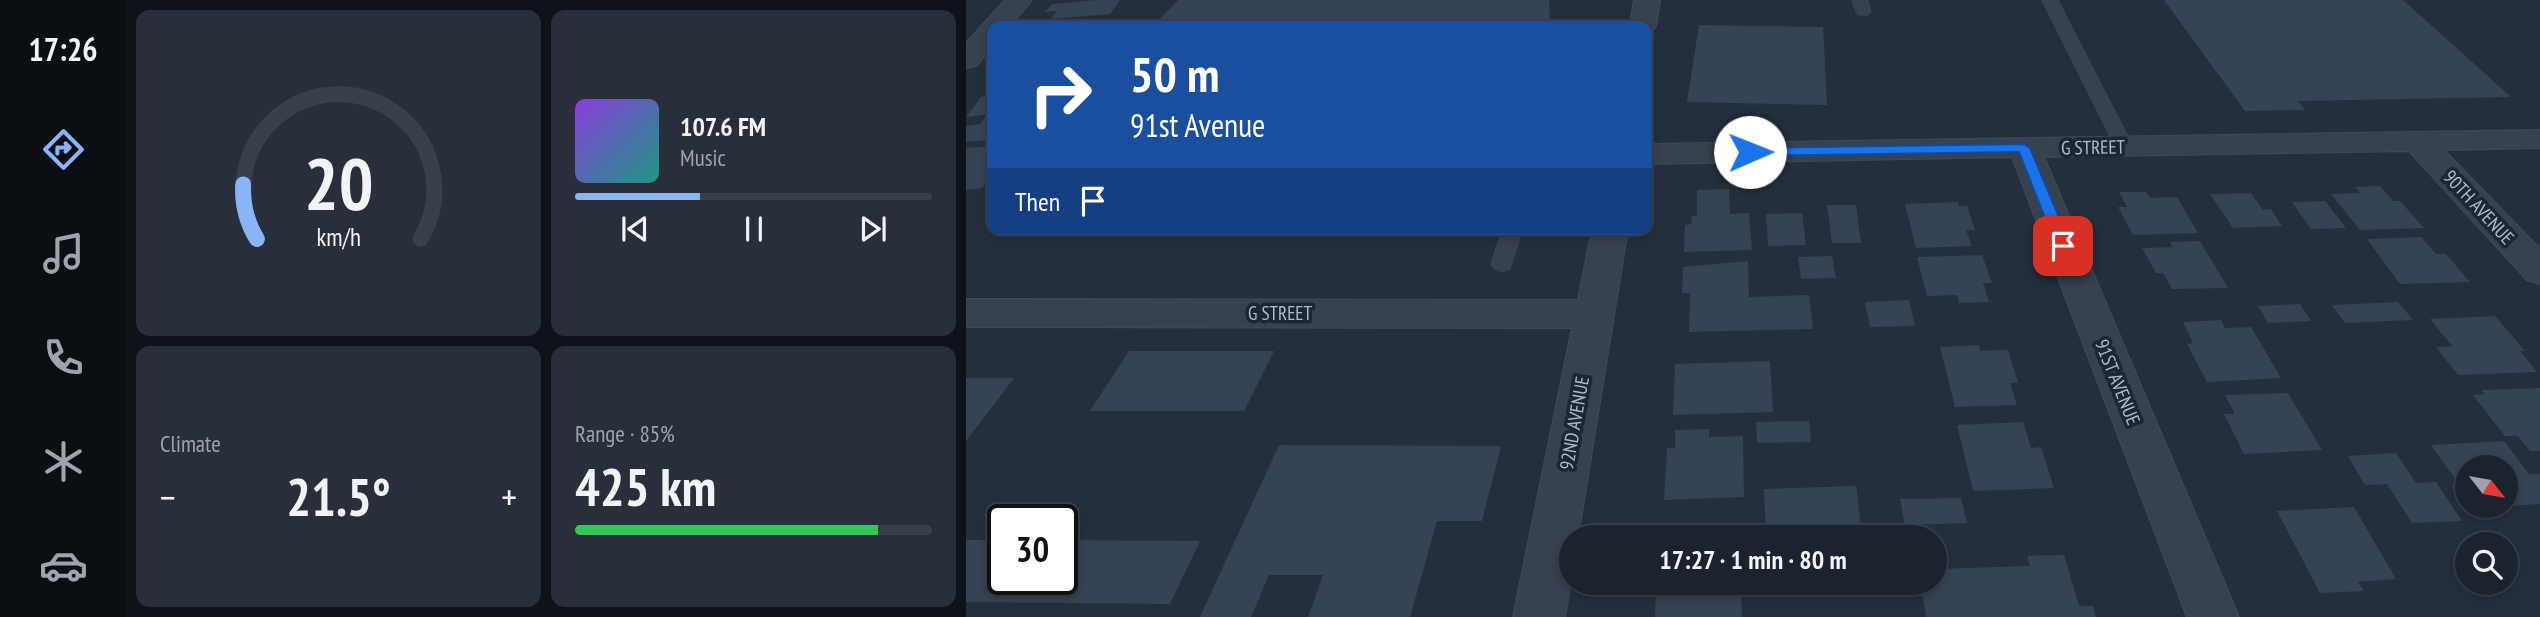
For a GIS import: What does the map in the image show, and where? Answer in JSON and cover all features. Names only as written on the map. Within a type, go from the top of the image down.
[{"type":"street","points":[[1000,21],[1019,0]]},
{"type":"street","points":[[1644,21],[1647,0]]},
{"type":"street","points":[[966,60],[987,36]]},
{"type":"street","name":"G STREET","points":[[1652,154],[2540,139]]},
{"type":"street","name":"90TH AVENUE","points":[[2418,142],[2540,271]]},
{"type":"street","name":"91ST AVENUE","points":[[2024,148],[2213,617]]},
{"type":"street","name":"92ND AVENUE","points":[[1539,617],[1609,235]]},
{"type":"street","name":"G STREET","points":[[966,313],[1594,314]]},
{"type":"lane","points":[[2050,0],[2124,146]]},
{"type":"lane","points":[[1502,264],[1511,235]]},
{"type":"building","points":[[1120,0],[1110,14],[1051,19],[1057,11],[1045,12],[1052,4]]},
{"type":"building","points":[[1178,0],[1549,0],[1550,19],[1525,21],[1158,21]]},
{"type":"building","points":[[2164,0],[2403,0],[2511,97],[2298,101],[2305,110],[2245,111]]},
{"type":"building","points":[[1699,25],[1823,27],[1827,105],[1687,102]]},
{"type":"building","points":[[987,96],[987,115],[966,117],[981,97]]},
{"type":"building","points":[[985,118],[987,140],[966,142],[966,126],[980,124]]},
{"type":"building","points":[[987,146],[987,180],[982,188],[966,190],[966,148]]},
{"type":"building","points":[[2380,186],[2393,201],[2400,201],[2424,228],[2360,230],[2331,194],[2360,193],[2355,187]]},
{"type":"building","points":[[1729,189],[1730,214],[1749,213],[1752,250],[1684,252],[1685,225],[1691,224],[1692,216],[1697,215],[1697,190]]},
{"type":"building","points":[[2119,192],[2146,192],[2150,198],[2177,197],[2198,233],[2133,235],[2118,207],[2127,207]]},
{"type":"building","points":[[2251,193],[2263,210],[2271,209],[2282,226],[2233,228],[2210,194]]},
{"type":"building","points":[[2325,201],[2346,228],[2311,229],[2292,202]]},
{"type":"building","points":[[1958,202],[1959,206],[1967,206],[1975,230],[1966,230],[1972,246],[1916,248],[1905,204]]},
{"type":"building","points":[[1827,205],[1856,205],[1861,243],[1832,243]]},
{"type":"building","points":[[1802,213],[1806,245],[1768,246],[1766,214]]},
{"type":"building","points":[[2421,237],[2436,254],[2446,254],[2470,282],[2400,284],[2367,239]]},
{"type":"building","points":[[2200,241],[2228,288],[2172,289],[2163,273],[2156,273],[2142,248],[2173,247],[2170,242]]},
{"type":"building","points":[[1982,255],[1992,283],[1983,283],[1989,302],[1959,303],[1957,295],[1927,296],[1917,257]]},
{"type":"building","points":[[1832,256],[1836,278],[1801,279],[1798,257]]},
{"type":"building","points":[[1748,261],[1749,297],[1809,295],[1813,329],[1689,332],[1690,293],[1682,293],[1683,267]]},
{"type":"building","points":[[1909,300],[1915,326],[1870,327],[1865,302]]},
{"type":"building","points":[[2398,302],[2413,320],[2345,323],[2332,305]]},
{"type":"building","points":[[2300,304],[2311,321],[2268,323],[2258,306]]},
{"type":"building","points":[[2495,316],[2525,351],[2520,351],[2537,372],[2458,375],[2436,347],[2452,346],[2430,319]]},
{"type":"building","points":[[2221,320],[2225,328],[2251,327],[2281,378],[2207,382],[2187,344],[2193,343],[2183,322]]},
{"type":"building","points":[[1979,345],[1980,351],[2008,350],[2018,383],[2010,383],[2017,405],[1955,407],[1940,347]]},
{"type":"building","points":[[1129,351],[1274,351],[1244,411],[1090,411]]},
{"type":"building","points":[[1770,361],[1773,412],[1673,415],[1675,364]]},
{"type":"building","points":[[966,378],[1014,378],[966,441]]},
{"type":"building","points":[[2540,388],[2540,451],[2530,451],[2518,436],[2505,436],[2473,395],[2485,394],[2482,390]]},
{"type":"building","points":[[2288,393],[2322,450],[2244,454],[2224,414],[2235,414],[2225,395]]},
{"type":"building","points":[[1809,421],[1811,442],[1757,443],[1756,422]]},
{"type":"building","points":[[2023,422],[2031,448],[2041,447],[2054,488],[1973,491],[1957,425]]},
{"type":"building","points":[[1709,429],[1709,437],[1743,436],[1744,497],[1664,500],[1667,448],[1675,448],[1675,430]]},
{"type":"building","points":[[2504,441],[2515,455],[2455,455],[2455,479],[2431,445]]},
{"type":"building","points":[[1279,445],[1501,446],[1482,521],[1437,521],[1410,617],[1308,617],[1323,575],[1269,575],[1251,617],[1200,617]]},
{"type":"building","points":[[2396,453],[2416,483],[2436,482],[2455,510],[2455,518],[2462,521],[2412,523],[2387,484],[2365,485],[2348,456]]},
{"type":"building","points":[[2518,459],[2529,474],[2540,474],[2540,504],[2518,505]]},
{"type":"building","points":[[1856,486],[1861,525],[1766,525],[1764,489]]},
{"type":"building","points":[[1961,498],[1967,523],[1905,525],[1900,499]]},
{"type":"building","points":[[2354,507],[2396,579],[2358,582],[2364,591],[2320,593],[2277,511]]},
{"type":"building","points":[[966,540],[987,540],[987,595],[1078,595],[1078,540],[1200,541],[1170,604],[966,602]]},
{"type":"building","points":[[2064,555],[2079,606],[2093,606],[2096,617],[1926,617],[1923,595],[1947,595],[1947,569],[2030,566],[2027,556]]},
{"type":"building","points":[[1656,595],[1741,595],[1742,617],[1655,617]]},
{"type":"route","points":[[1750,152],[2024,148],[2063,246]]}]
